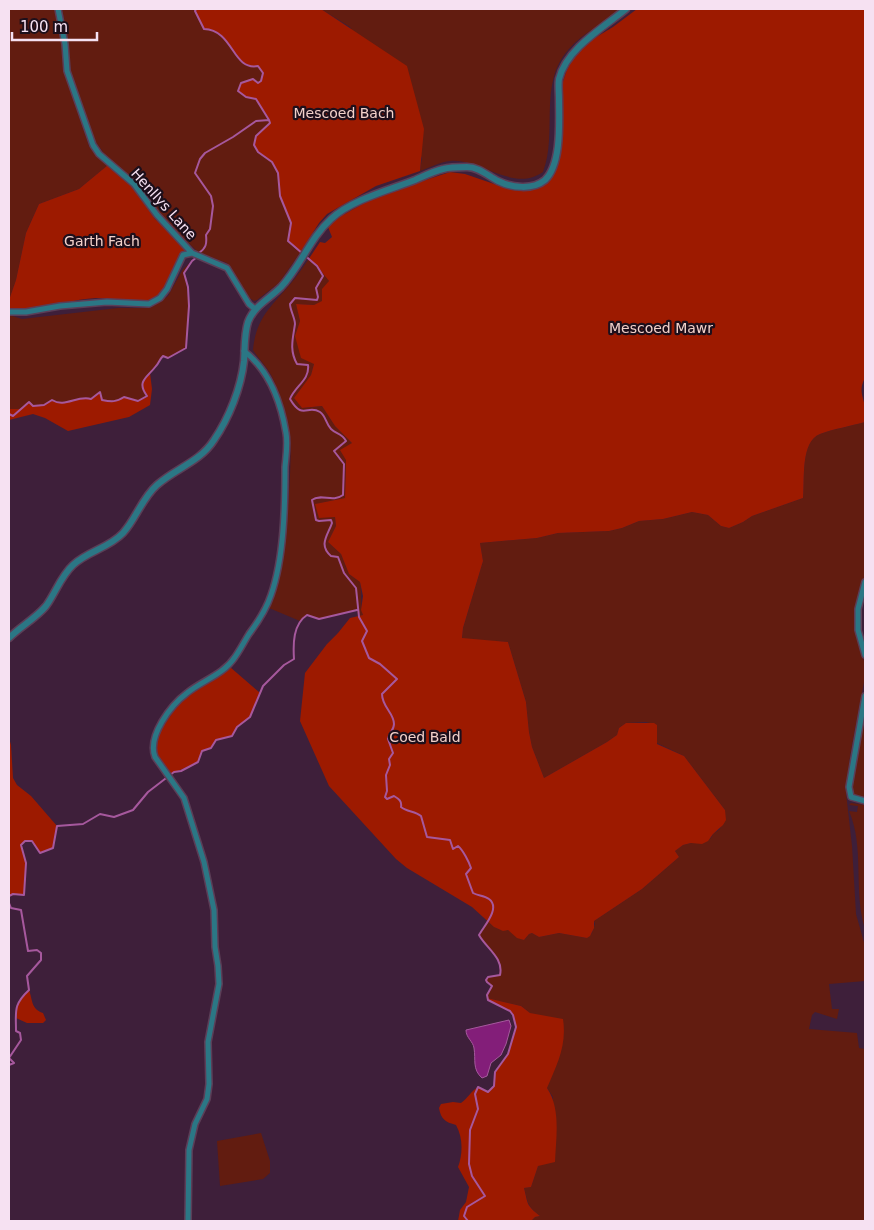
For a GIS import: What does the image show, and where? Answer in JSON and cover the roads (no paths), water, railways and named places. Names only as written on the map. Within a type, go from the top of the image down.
[{"type":"street","name":"Henllys Lane","points":[[58,9],[65,44],[67,71],[93,145],[99,154],[134,184],[157,215],[192,253],[227,268],[248,304],[255,309]]},
{"type":"street","points":[[9,638],[42,610],[66,572],[75,563],[115,541],[124,532],[156,486],[196,460],[210,446],[231,406],[244,362],[245,332],[255,309],[282,286],[322,228],[340,212],[368,198],[444,168],[469,167],[479,170],[501,183],[517,186],[532,187],[545,180],[553,168],[556,153],[559,123],[559,80],[567,62],[590,37],[626,9]]},
{"type":"street","points":[[9,312],[34,312],[60,306],[107,302],[149,304],[160,298],[167,288],[183,255],[192,253]]},
{"type":"street","points":[[188,1221],[189,1150],[195,1124],[206,1099],[209,1084],[208,1042],[219,984],[214,910],[206,871],[184,798],[155,756],[152,750],[152,743],[156,732],[181,698],[219,673],[235,658],[248,635],[261,618],[276,578],[283,514],[286,434],[269,380],[254,358],[244,351]]},
{"type":"street","points":[[865,582],[858,609],[858,630],[865,655]]},
{"type":"street","points":[[865,696],[849,787],[851,797],[865,802]]},
{"type":"waterway","points":[[196,9],[195,11],[204,29],[214,31],[221,36],[237,57],[249,66],[258,66],[263,73],[261,81],[258,83],[253,79],[241,83],[238,91],[246,97],[256,99],[269,120],[270,123],[256,136],[254,145],[258,152],[272,162],[278,173],[280,196],[291,223],[288,241],[317,266],[323,276],[316,288],[317,300],[295,298],[290,304],[295,324],[292,344],[293,354],[297,364],[308,365],[305,379],[290,399],[294,406],[302,411],[316,410],[320,412],[331,429],[343,436],[346,441],[334,451],[344,464],[343,495],[335,498],[320,497],[312,500],[316,520],[331,520],[332,523],[325,540],[325,548],[331,556],[338,557],[344,573],[356,588],[359,617],[367,631],[362,641],[369,658],[380,664],[397,679],[382,694],[394,724],[388,739],[393,753],[389,759],[390,765],[386,775],[387,791],[385,797],[387,799],[394,796],[400,800],[401,807],[421,816],[427,837],[450,840],[453,849],[458,846],[460,848],[471,868],[466,874],[473,893],[489,899],[493,907],[490,917],[479,935],[497,958],[501,969],[500,975],[488,977],[486,980],[492,986],[487,995],[488,1000],[510,1011],[516,1027],[508,1054],[495,1072],[494,1086],[488,1092],[478,1087],[475,1094],[478,1109],[470,1130],[469,1164],[472,1176],[485,1196],[467,1207],[464,1216],[468,1221]]},
{"type":"waterway","points":[[199,253],[206,245],[206,235],[210,229],[213,206],[211,196],[195,173],[200,159],[205,153],[256,121],[269,120]]},
{"type":"waterway","points":[[9,414],[13,416],[29,402],[33,406],[44,405],[52,400],[62,403],[86,398],[91,399],[100,392],[102,400],[109,401],[116,401],[124,397],[138,401],[147,396],[142,387],[144,380],[162,357],[168,358],[186,348],[189,306],[188,287],[184,273],[197,257]]},
{"type":"waterway","points":[[9,896],[13,894],[24,895],[26,863],[21,845],[25,841],[32,841],[40,853],[53,848],[57,826],[83,824],[100,814],[114,817],[133,810],[148,792],[174,772],[181,771],[198,762],[202,751],[211,748],[216,740],[232,736],[237,727],[250,717],[263,686],[284,665],[294,659],[296,629],[302,619],[307,615],[319,619],[357,610]]},
{"type":"waterway","points":[[9,903],[11,908],[21,910],[28,951],[37,950],[41,953],[41,960],[27,976],[29,990],[20,1000],[16,1009],[16,1031],[20,1033],[21,1040],[9,1058],[14,1063],[9,1065]]},
{"type":"park label","name":"Mescoed Bach","points":[[344,113]]},
{"type":"park label","name":"Garth Fach","points":[[102,241]]},
{"type":"park label","name":"Mescoed Mawr","points":[[661,328]]},
{"type":"park label","name":"Coed Bald","points":[[425,737]]}]
